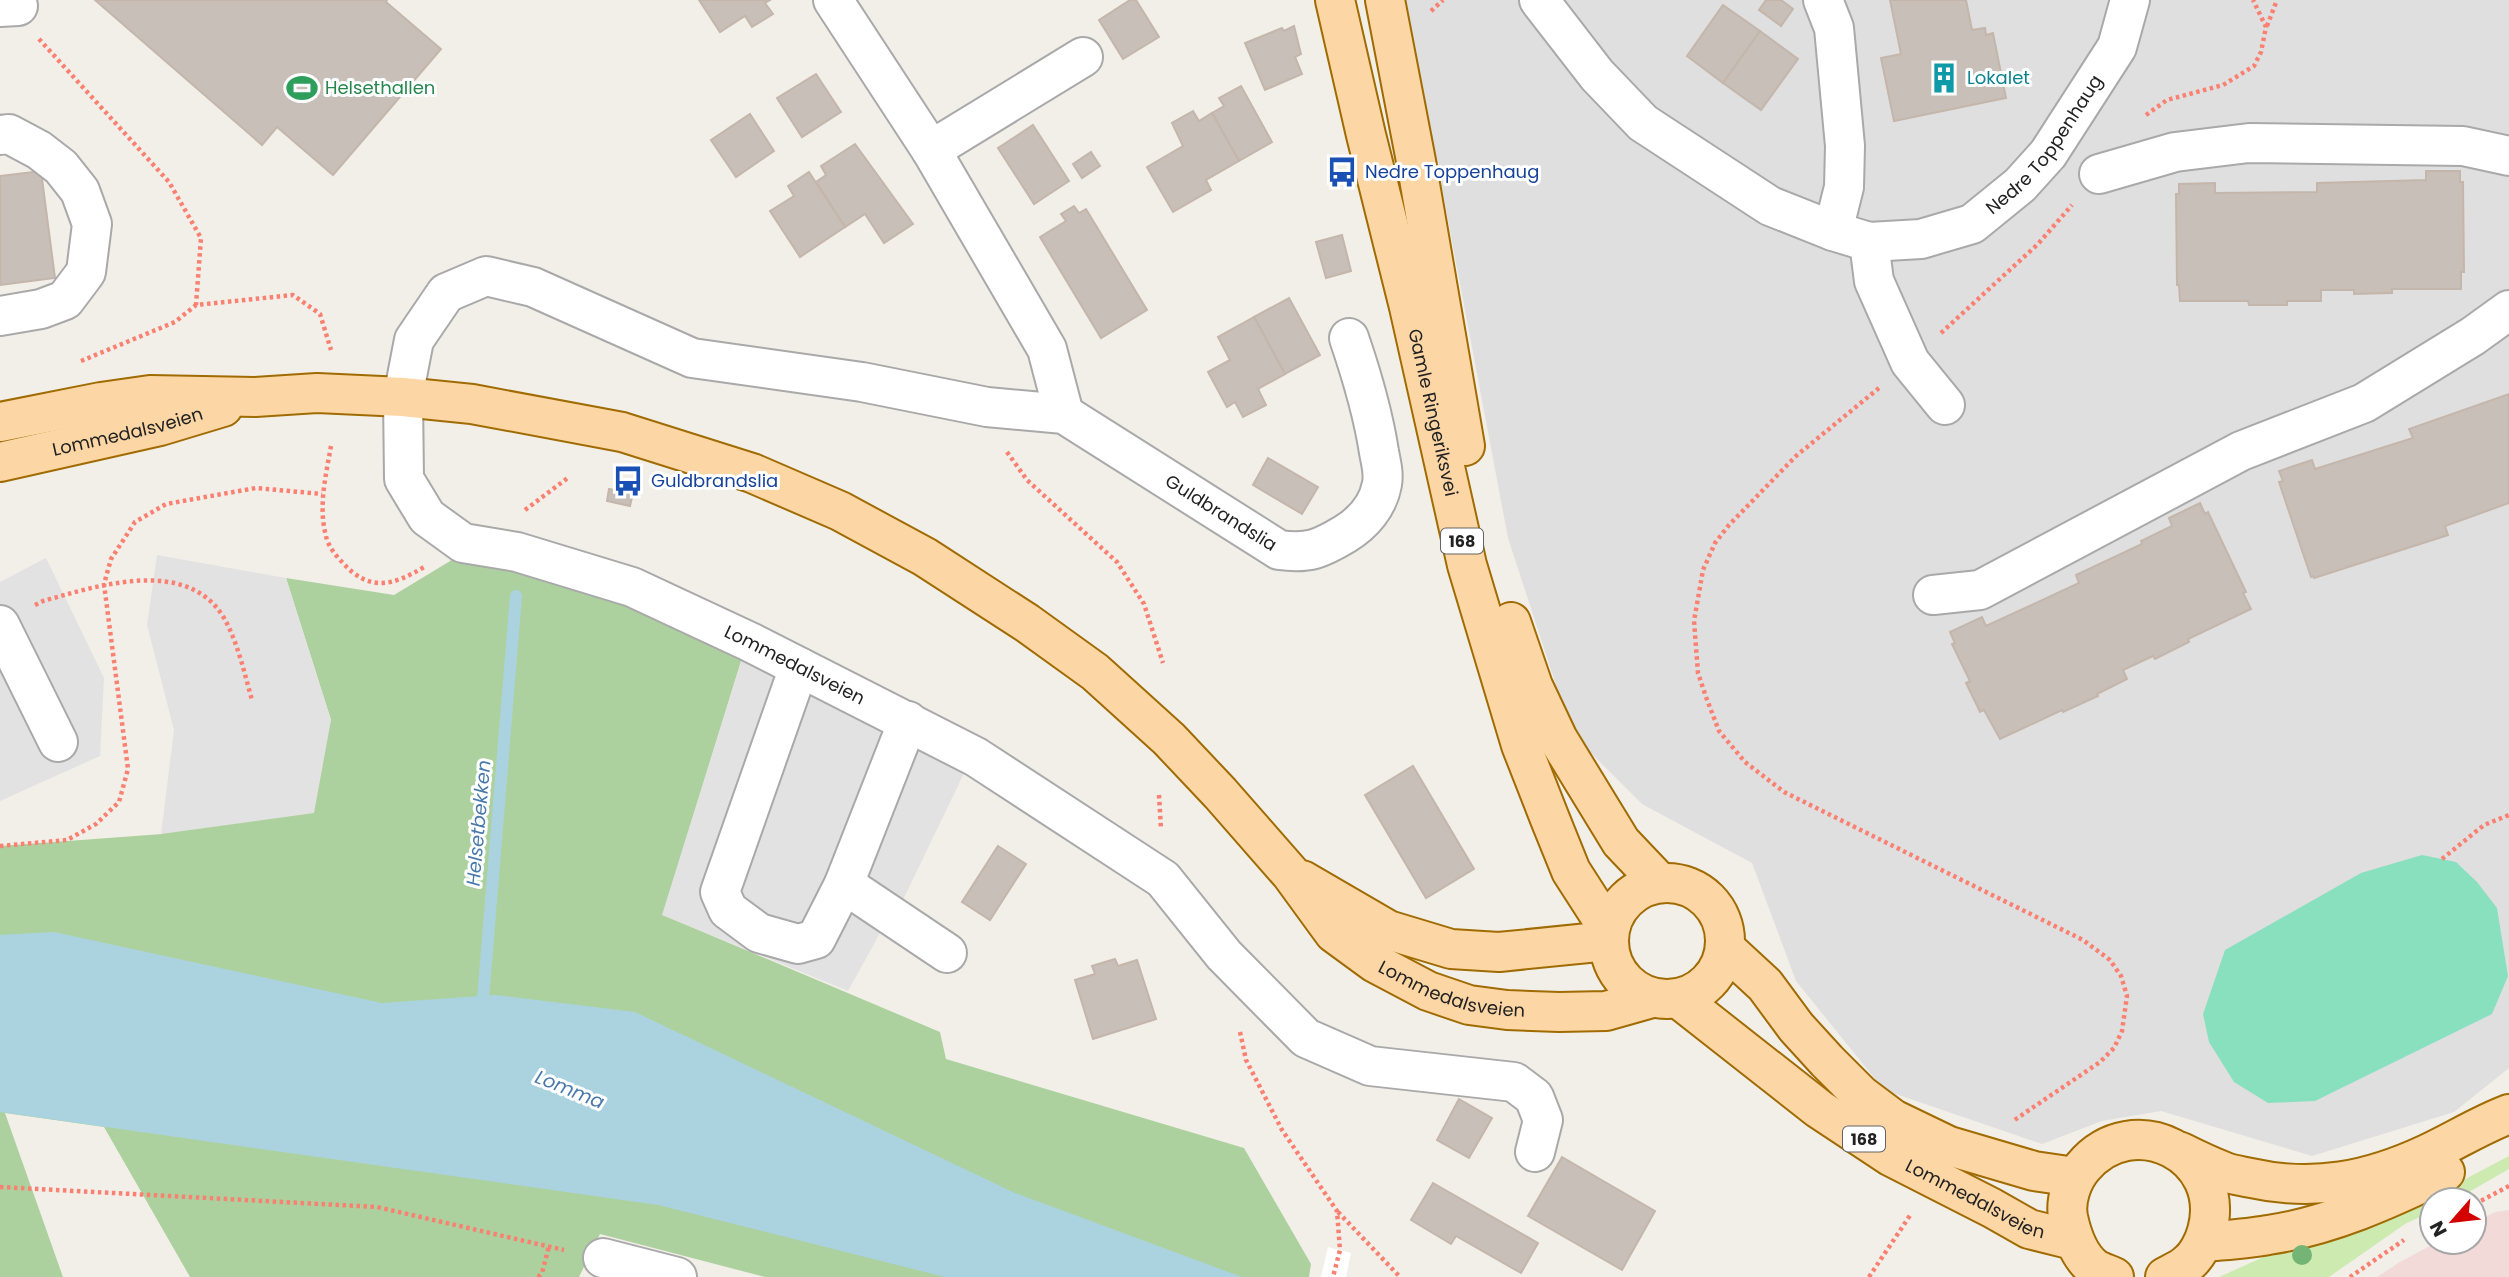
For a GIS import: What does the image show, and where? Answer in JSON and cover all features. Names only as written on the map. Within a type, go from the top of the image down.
[{"type":"main road","name":"Gamle Ringeriksvei","points":[[1335,0],[1409,307],[1467,565],[1521,745],[1571,871],[1609,936]]},
{"type":"main road","name":"Gamle Ringeriksvei","points":[[1385,0],[1464,440],[1516,640],[1533,686],[1558,739],[1621,842],[1658,882]]},
{"type":"main road","name":"Lommedalsveien","points":[[0,422],[150,395],[255,397],[317,393],[403,397],[472,404],[622,432],[752,473],[841,511],[876,530],[962,580],[1095,672],[1169,739],[1291,874],[1334,933],[1375,963],[1428,991],[1469,1005],[1507,1010],[1559,1013],[1606,1011],[1666,998],[1819,1109],[1891,1156],[2094,1265]]},
{"type":"main road","name":"Lommedalsveien","points":[[0,462],[160,426],[255,397]]},
{"type":"main road","name":"Lommedalsveien","points":[[1291,874],[1388,930],[1451,949],[1499,952],[1609,936]]},
{"type":"main road","points":[[1609,936],[1618,907],[1636,891],[1658,882],[1686,885],[1709,899],[1723,922],[1726,950],[1718,972],[1701,990],[1666,998]]},
{"type":"main road","name":"168","points":[[1609,936],[1614,966],[1630,986],[1666,998]]},
{"type":"main road","name":"Lommedalsveien","points":[[1726,950],[1765,985],[1796,1027],[1827,1061],[1861,1095],[1893,1119],[1950,1146],[2034,1171],[2075,1177]]},
{"type":"main road","name":"168","points":[[2094,1265],[2066,1208],[2075,1177],[2094,1154],[2121,1141],[2151,1140],[2227,1173],[2271,1182],[2316,1185],[2346,1181],[2403,1164],[2509,1114]]},
{"type":"main road","points":[[2184,1265],[2269,1235],[2341,1216],[2421,1184],[2480,1153],[2509,1134]]},
{"type":"main road","points":[[2179,1151],[2197,1169],[2208,1192],[2211,1217],[2184,1265]]},
{"type":"street","points":[[833,0],[931,150],[1047,349],[1064,414]]},
{"type":"street","name":"Nedre Toppenhaug","points":[[1539,0],[1597,75],[1643,123],[1770,206],[1869,242],[1921,239],[1972,224],[2020,185],[2048,154],[2117,47],[2130,0]]},
{"type":"street","points":[[1823,0],[1834,28],[1845,146],[1844,187],[1833,231]]},
{"type":"street","points":[[931,150],[1083,58]]},
{"type":"street","points":[[0,135],[9,134],[39,150],[61,167],[80,191],[92,225],[86,272],[65,300],[41,309],[0,316]]},
{"type":"street","points":[[2099,174],[2175,152],[2249,143],[2463,146],[2509,156]]},
{"type":"street","points":[[1869,242],[1874,281],[1910,362],[1945,405]]},
{"type":"street","name":"Guldbrandslia","points":[[403,397],[414,340],[446,293],[486,276],[533,287],[692,358],[862,382],[987,407],[1064,414],[1279,550],[1303,553],[1333,541],[1357,527],[1378,498],[1382,484],[1383,473],[1374,418],[1349,338]]},
{"type":"street","points":[[1933,595],[1980,590],[2241,451],[2364,403],[2473,336],[2509,310]]},
{"type":"street","name":"Lommedalsveien","points":[[403,397],[404,479],[428,517],[463,543],[517,552],[632,587],[799,667],[976,757],[1163,879],[1224,955],[1306,1038],[1370,1066],[1514,1082],[1534,1097],[1543,1121],[1535,1152]]},
{"type":"street","points":[[0,625],[58,742]]},
{"type":"street","points":[[799,667],[720,892],[728,911],[759,933],[798,944],[816,939],[845,884],[908,721]]},
{"type":"street","points":[[845,884],[947,953]]},
{"type":"street","points":[[603,1258],[677,1277]]},
{"type":"path","points":[[2266,27],[2277,0]]},
{"type":"path","points":[[9,6],[169,182],[201,237],[197,305]]},
{"type":"path","points":[[79,362],[175,322],[197,305],[293,295],[320,314],[331,350]]},
{"type":"path","points":[[987,407],[1004,448],[1027,480],[1117,562],[1144,604],[1163,663]]},
{"type":"path","points":[[331,446],[322,494],[326,537],[335,554],[354,575],[376,584],[405,579],[463,543]]},
{"type":"path","points":[[0,846],[67,840],[96,824],[119,802],[128,769],[104,584],[111,559],[135,522],[166,504],[256,488],[322,494]]},
{"type":"path","points":[[0,625],[43,601],[104,584],[136,579],[181,585],[208,598],[222,615],[234,636],[253,700]]},
{"type":"path","points":[[2442,859],[2484,825],[2509,815]]},
{"type":"path","points":[[1238,1021],[1246,1060],[1282,1130],[1337,1211],[1400,1277]]},
{"type":"path","points":[[2488,1197],[2509,1186]]},
{"type":"path","points":[[0,1187],[377,1207],[603,1258]]},
{"type":"path","points":[[1869,1277],[1918,1205]]},
{"type":"path","points":[[1333,1277],[1340,1250],[1337,1211]]},
{"type":"path","points":[[2350,1277],[2410,1236]]},
{"type":"path","points":[[538,1277],[542,1273],[549,1246]]},
{"type":"shaded area","points":[[1403,0],[2509,0],[2509,1068],[2454,1112],[2312,1156],[2161,1111],[2102,1121],[2042,1144],[1884,1090],[1796,981],[1752,863],[1642,804],[1572,734],[1508,538],[1424,93]]},
{"type":"shaded area","points":[[157,555],[286,578],[331,720],[314,813],[161,834],[174,730],[147,625]]},
{"type":"shaded area","points":[[46,558],[104,678],[100,756],[0,801],[0,582]]},
{"type":"shaded area","points":[[742,658],[967,767],[902,902],[885,924],[848,991],[662,915]]},
{"type":"shaded area","points":[[2509,1210],[2509,1277],[2377,1277],[2418,1252],[2418,1256],[2488,1256],[2488,1216]]},
{"type":"green space","points":[[460,555],[624,603],[742,658],[663,915],[940,1032],[946,1059],[1244,1148],[1311,1264],[1309,1277],[765,1277],[600,1234],[579,1277],[190,1277],[104,1127],[5,1113],[63,1277],[0,1277],[0,846],[162,834],[331,720],[286,578],[394,595]]},
{"type":"green space","points":[[2422,855],[2456,862],[2477,882],[2497,908],[2508,976],[2492,1014],[2315,1101],[2268,1103],[2234,1082],[2209,1042],[2203,1014],[2225,950],[2361,873]]},
{"type":"green space","points":[[2509,1156],[2509,1169],[2479,1186],[2452,1186]]},
{"type":"green space","points":[[2418,1201],[2418,1218],[2329,1277],[2219,1277],[2268,1255]]},
{"type":"water","name":"Lomma","points":[[54,932],[382,1003],[495,995],[635,1012],[1015,1193],[1242,1277],[945,1277],[658,1205],[0,1112],[0,935]]},
{"type":"pier","points":[[1328,1247],[1351,1253],[1346,1277],[1321,1277]]},
{"type":"building","name":"Helsethallen","points":[[95,0],[387,0],[386,2],[441,49],[333,175],[277,127],[262,145]]},
{"type":"building","points":[[699,0],[770,0],[765,3],[773,14],[752,27],[745,16],[720,32]]},
{"type":"building","points":[[1130,0],[1136,0],[1159,37],[1123,59],[1099,20]]},
{"type":"building","points":[[1766,0],[1781,0],[1793,9],[1781,26],[1759,10]]},
{"type":"building","name":"Lokalet","points":[[1890,0],[1966,0],[1972,30],[1985,28],[1986,35],[1993,33],[2006,98],[1894,121],[1881,58],[1901,54]]},
{"type":"building","points":[[1723,5],[1760,31],[1723,83],[1687,56]]},
{"type":"building","points":[[1294,26],[1301,54],[1295,57],[1302,74],[1265,90],[1245,43]]},
{"type":"building","points":[[1760,31],[1798,59],[1761,110],[1723,83]]},
{"type":"building","points":[[816,74],[841,112],[802,137],[777,98]]},
{"type":"building","points":[[1241,86],[1272,142],[1239,161],[1212,113],[1224,106],[1219,98]]},
{"type":"building","points":[[1193,111],[1199,121],[1212,113],[1239,161],[1206,180],[1211,190],[1173,212],[1147,167],[1183,146],[1172,123]]},
{"type":"building","points":[[750,114],[774,151],[736,177],[711,140]]},
{"type":"building","points":[[1033,125],[1069,181],[1034,204],[998,148]]},
{"type":"building","points":[[855,144],[913,224],[884,243],[865,214],[845,227],[816,182],[826,175],[821,166]]},
{"type":"building","points":[[1091,152],[1100,166],[1082,178],[1073,164]]},
{"type":"building","points":[[41,171],[55,278],[0,285],[0,176]]},
{"type":"building","points":[[2426,171],[2460,171],[2460,182],[2463,182],[2464,272],[2461,272],[2461,289],[2392,289],[2392,293],[2354,294],[2354,290],[2321,290],[2321,301],[2287,301],[2287,305],[2249,305],[2248,301],[2180,301],[2177,285],[2176,194],[2179,194],[2179,184],[2215,183],[2215,193],[2317,192],[2317,183],[2426,180]]},
{"type":"building","points":[[809,172],[845,227],[800,257],[770,211],[794,196],[788,186]]},
{"type":"building","points":[[1074,206],[1079,213],[1086,209],[1147,310],[1101,338],[1040,237],[1066,221],[1061,214]]},
{"type":"building","points":[[1342,235],[1351,271],[1326,278],[1316,242]]},
{"type":"building","points":[[1289,298],[1320,355],[1285,374],[1254,317]]},
{"type":"building","points":[[1254,317],[1285,374],[1258,389],[1266,405],[1243,417],[1235,402],[1227,407],[1208,372],[1230,360],[1218,337]]},
{"type":"building","points":[[2509,394],[2509,503],[2445,526],[2448,535],[2311,577],[2279,482],[2283,481],[2279,471],[2312,460],[2315,469],[2413,438],[2409,429]]},
{"type":"building","points":[[1268,458],[1318,487],[1302,514],[1253,485]]},
{"type":"building","points":[[609,489],[633,493],[630,506],[607,501]]},
{"type":"building","points":[[2200,503],[2205,514],[2208,512],[2246,592],[2243,593],[2251,609],[2188,639],[2189,642],[2155,659],[2153,656],[2123,670],[2127,679],[2097,694],[2098,696],[2000,739],[1984,710],[1980,712],[1966,683],[1970,681],[1952,644],[1955,643],[1950,632],[1982,617],[1986,626],[2079,583],[2076,575],[2142,544],[2141,541],[2172,526],[2169,518]]},
{"type":"building","points":[[1413,766],[1474,869],[1426,898],[1365,795]]},
{"type":"building","points":[[998,846],[1026,864],[990,920],[962,902]]},
{"type":"building","points":[[1115,959],[1118,966],[1137,960],[1156,1019],[1093,1039],[1075,980],[1095,974],[1092,966]]},
{"type":"building","points":[[1459,1099],[1492,1118],[1469,1158],[1437,1140]]},
{"type":"building","points":[[1562,1157],[1655,1211],[1622,1270],[1528,1216]]},
{"type":"building","points":[[1433,1183],[1538,1243],[1521,1273],[1456,1236],[1451,1244],[1411,1220]]},
{"type":"waterway","name":"Helsetbekken","points":[[482,1011],[516,596]]},
{"type":"place","name":"Lokalet","points":[[1944,78]]},
{"type":"place","name":"Helsethallen","points":[[302,88]]},
{"type":"place","name":"Nedre Toppenhaug","points":[[1342,172]]},
{"type":"place","name":"Guldbrandslia","points":[[628,481]]}]
